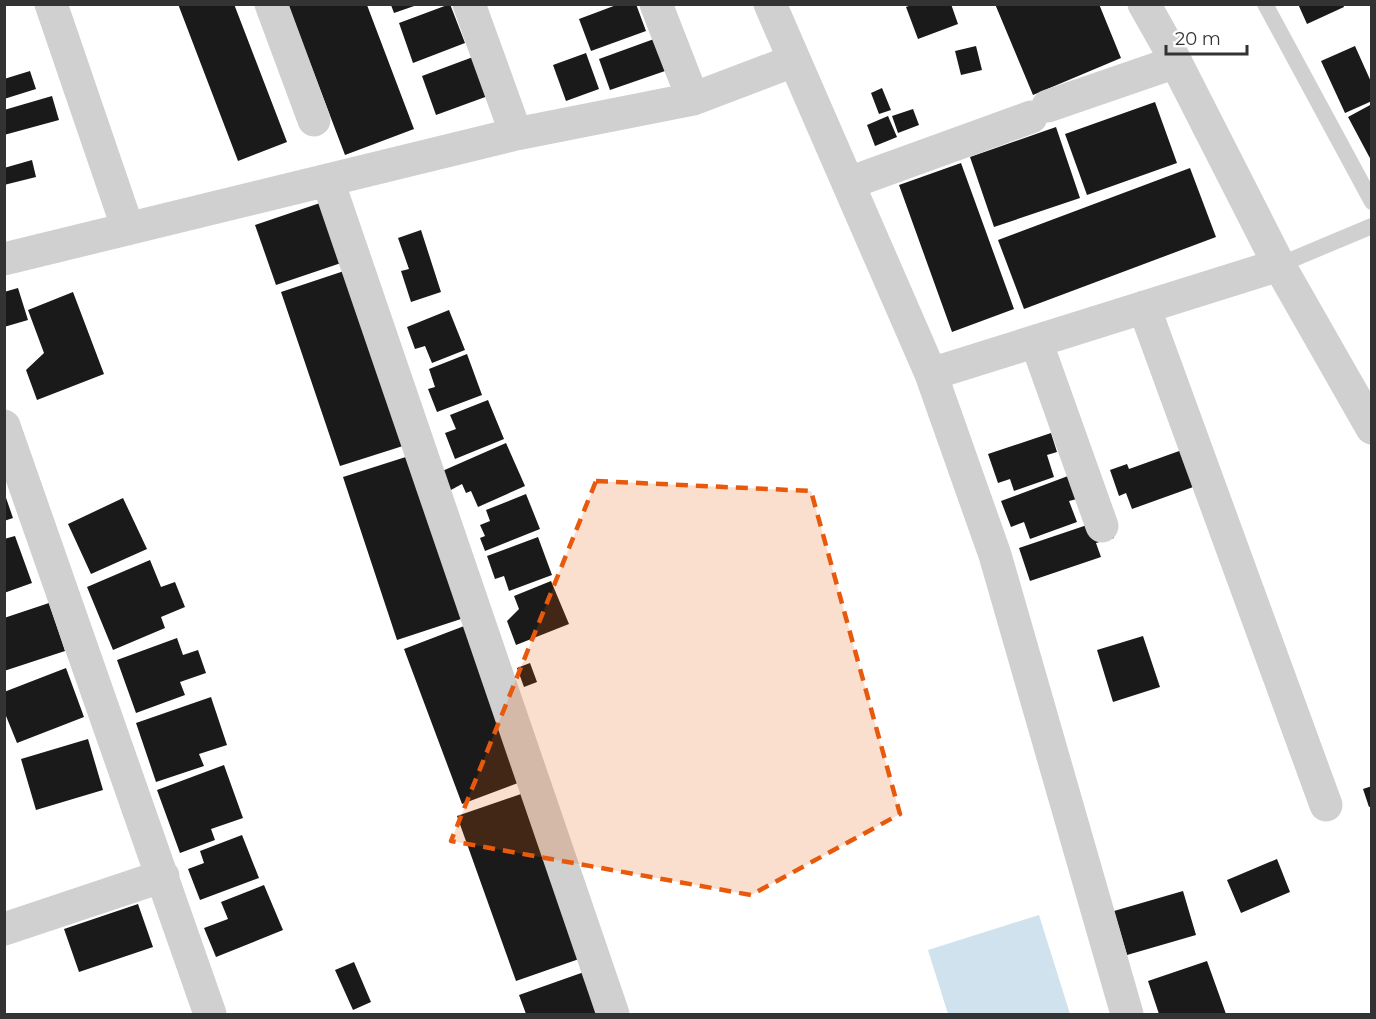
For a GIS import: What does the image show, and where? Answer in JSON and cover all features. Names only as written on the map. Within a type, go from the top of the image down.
[{"type":"street","points":[[51,4],[128,229]]},
{"type":"street","points":[[271,4],[314,120]]},
{"type":"street","points":[[469,4],[516,134]]},
{"type":"street","points":[[656,4],[693,99]]},
{"type":"street","points":[[770,4],[931,374],[995,555],[1127,1014]]},
{"type":"street","points":[[1144,4],[1176,62],[1278,265],[1371,428]]},
{"type":"street","points":[[4,260],[516,134],[693,99],[793,61]]},
{"type":"street","points":[[849,183],[1176,62]]},
{"type":"street","points":[[328,181],[613,1014]]},
{"type":"street","points":[[931,374],[1278,265]]},
{"type":"street","points":[[1144,308],[1326,806]]},
{"type":"street","points":[[1036,341],[1102,526]]},
{"type":"street","points":[[4,426],[210,1014]]},
{"type":"street","points":[[4,929],[163,876]]},
{"type":"lane","points":[[1265,4],[1371,202]]},
{"type":"lane","points":[[1278,265],[1371,226]]},
{"type":"highlighted area","points":[[596,481],[811,491],[900,814],[751,895],[451,841]]},
{"type":"water","points":[[1039,915],[1070,1014],[948,1014],[928,950]]},
{"type":"building","points":[[178,4],[234,4],[287,142],[238,161]]},
{"type":"building","points":[[450,4],[465,43],[413,63],[399,23]]},
{"type":"building","points":[[619,4],[636,4],[646,31],[591,51],[579,19]]},
{"type":"building","points":[[914,4],[951,4],[958,24],[918,39],[906,7]]},
{"type":"building","points":[[995,4],[1099,4],[1121,58],[1033,95]]},
{"type":"building","points":[[1298,4],[1343,4],[1344,7],[1307,24]]},
{"type":"building","points":[[288,5],[367,5],[414,129],[345,155]]},
{"type":"building","points":[[391,5],[417,5],[394,13]]},
{"type":"building","points":[[654,39],[665,71],[610,90],[599,59]]},
{"type":"building","points":[[976,46],[982,70],[961,75],[955,51]]},
{"type":"building","points":[[1355,46],[1372,84],[1372,101],[1345,113],[1321,61]]},
{"type":"building","points":[[586,53],[599,89],[566,101],[553,65]]},
{"type":"building","points":[[473,57],[488,96],[436,115],[422,76]]},
{"type":"building","points":[[30,71],[36,89],[4,99],[4,79]]},
{"type":"building","points":[[882,88],[891,110],[879,114],[871,93]]},
{"type":"building","points":[[52,96],[59,120],[4,135],[4,110]]},
{"type":"building","points":[[1155,102],[1177,163],[1087,195],[1065,134]]},
{"type":"building","points":[[1372,104],[1372,162],[1348,117]]},
{"type":"building","points":[[913,109],[919,125],[898,133],[892,116]]},
{"type":"building","points":[[888,116],[897,137],[875,146],[867,125]]},
{"type":"building","points":[[1056,127],[1080,198],[994,227],[970,157]]},
{"type":"building","points":[[32,160],[36,177],[4,185],[4,168]]},
{"type":"building","points":[[961,163],[1014,309],[952,332],[899,185]]},
{"type":"building","points":[[1190,168],[1216,237],[1024,309],[998,240]]},
{"type":"building","points":[[323,202],[344,262],[276,285],[255,225]]},
{"type":"building","points":[[421,230],[441,292],[411,302],[401,271],[409,269],[398,238]]},
{"type":"building","points":[[347,270],[406,445],[340,466],[281,292]]},
{"type":"building","points":[[18,288],[28,320],[4,327],[4,292]]},
{"type":"building","points":[[73,292],[104,374],[37,400],[26,370],[44,353],[28,310]]},
{"type":"building","points":[[449,310],[465,350],[432,363],[425,346],[415,349],[407,327]]},
{"type":"building","points":[[467,354],[482,395],[437,412],[428,389],[435,387],[429,369]]},
{"type":"building","points":[[488,400],[504,439],[455,459],[445,433],[456,429],[450,415]]},
{"type":"building","points":[[1051,433],[1057,452],[1047,455],[1054,477],[1014,491],[1010,479],[998,483],[988,454]]},
{"type":"building","points":[[506,443],[525,486],[478,507],[471,491],[466,493],[462,484],[449,491],[440,472]]},
{"type":"building","points":[[1182,450],[1196,486],[1132,509],[1126,493],[1119,496],[1110,470],[1127,464],[1129,469]]},
{"type":"building","points":[[412,455],[467,617],[397,640],[343,477]]},
{"type":"building","points":[[1068,476],[1077,499],[1069,501],[1077,522],[1030,539],[1024,522],[1011,527],[1001,501]]},
{"type":"building","points":[[4,492],[13,518],[4,521]]},
{"type":"building","points":[[526,494],[540,529],[485,551],[480,538],[485,536],[480,525],[490,521],[486,510]]},
{"type":"building","points":[[123,498],[147,549],[91,574],[68,524]]},
{"type":"building","points":[[1090,524],[1110,526],[1114,538],[1096,543],[1101,557],[1030,581],[1019,548]]},
{"type":"building","points":[[15,536],[32,583],[4,593],[4,539]]},
{"type":"building","points":[[538,537],[552,575],[509,591],[504,576],[495,579],[487,556]]},
{"type":"building","points":[[150,560],[161,587],[175,582],[185,607],[161,617],[165,628],[113,650],[87,587]]},
{"type":"building","points":[[551,581],[569,624],[516,645],[507,621],[519,609],[514,596]]},
{"type":"building","points":[[49,603],[65,651],[4,671],[4,618]]},
{"type":"building","points":[[472,623],[531,778],[462,804],[404,649]]},
{"type":"building","points":[[1143,636],[1160,687],[1113,702],[1097,650]]},
{"type":"building","points":[[177,638],[183,655],[198,650],[206,673],[180,682],[185,695],[136,713],[117,660]]},
{"type":"building","points":[[530,663],[537,682],[524,687],[517,668]]},
{"type":"building","points":[[66,668],[84,717],[17,743],[4,711],[4,692]]},
{"type":"building","points":[[211,697],[227,745],[199,754],[204,766],[156,782],[136,723]]},
{"type":"building","points":[[88,739],[103,790],[36,810],[21,759]]},
{"type":"building","points":[[224,765],[243,818],[211,829],[215,840],[180,853],[157,790]]},
{"type":"building","points":[[1372,786],[1372,806],[1369,807],[1363,789]]},
{"type":"building","points":[[521,794],[579,959],[516,981],[457,816]]},
{"type":"building","points":[[242,835],[259,878],[200,900],[188,869],[204,863],[200,851]]},
{"type":"building","points":[[1277,859],[1290,892],[1241,913],[1227,880]]},
{"type":"building","points":[[264,885],[283,930],[216,957],[204,928],[228,919],[221,902]]},
{"type":"building","points":[[1183,891],[1196,935],[1127,955],[1114,911]]},
{"type":"building","points":[[138,904],[153,947],[79,972],[64,929]]},
{"type":"building","points":[[1207,961],[1226,1014],[1159,1014],[1148,981]]},
{"type":"building","points":[[354,962],[371,1002],[353,1010],[335,970]]},
{"type":"building","points":[[584,972],[599,1014],[526,1014],[519,995]]}]
